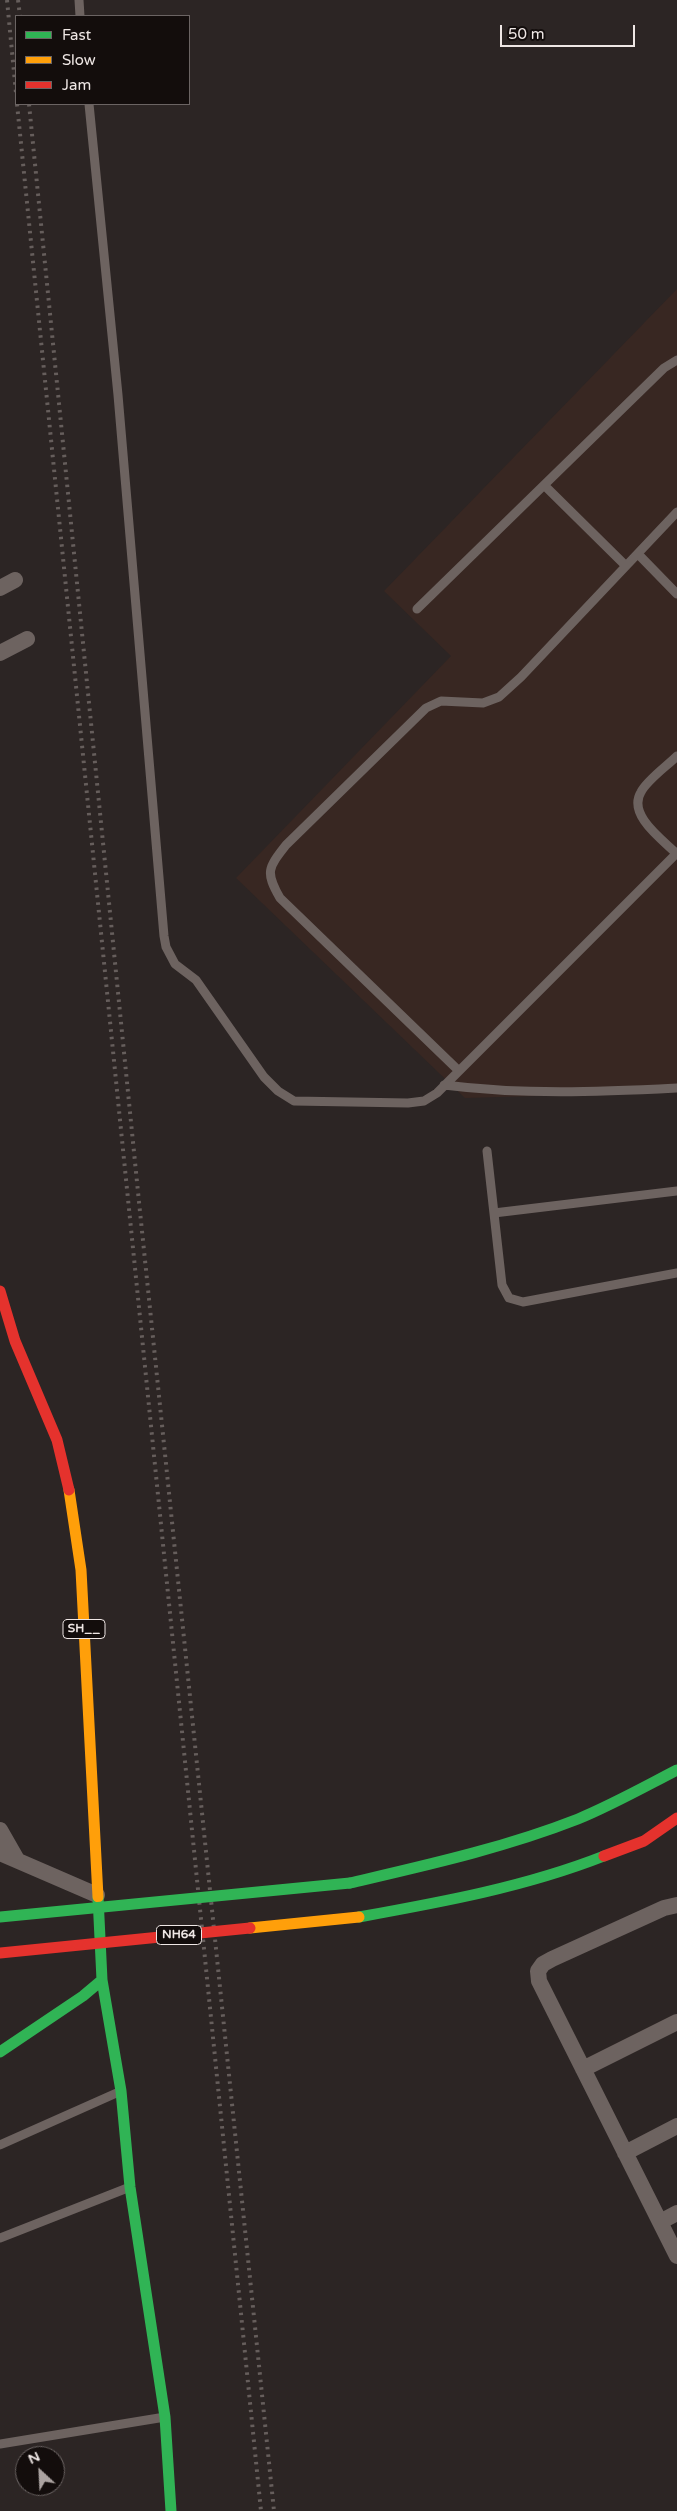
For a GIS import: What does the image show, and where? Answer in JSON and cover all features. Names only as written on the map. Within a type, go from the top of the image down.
[{"type":"main road","name":"SH__","points":[[0,1291],[4,1321],[12,1343],[58,1440],[73,1507],[81,1570],[102,1980]]},
{"type":"main road","points":[[0,1917],[350,1883],[434,1863],[530,1835],[609,1806],[677,1770]]},
{"type":"main road","name":"NH64","points":[[0,1953],[359,1917],[466,1897],[576,1867],[644,1841],[677,1818]]},
{"type":"main road","points":[[0,2052],[83,1996],[102,1980]]},
{"type":"main road","points":[[102,1980],[121,2091],[130,2187],[165,2418],[171,2511]]},
{"type":"street","points":[[0,588],[15,580]]},
{"type":"street","points":[[0,653],[27,639]]},
{"type":"street","points":[[0,1830],[16,1858]]},
{"type":"street","points":[[0,1853],[16,1858],[40,1871],[97,1895]]},
{"type":"street","points":[[677,1905],[664,1908],[552,1959],[543,1964],[538,1971],[539,1980],[677,2256]]},
{"type":"street","points":[[583,2069],[677,2022]]},
{"type":"street","points":[[625,2153],[677,2126]]},
{"type":"street","points":[[660,2222],[677,2213]]},
{"type":"lane","points":[[79,0],[80,15]]},
{"type":"lane","points":[[89,105],[118,395],[166,946],[175,964],[196,980],[215,1005],[264,1077],[278,1091],[294,1101],[408,1103],[424,1100],[444,1085],[677,854],[644,822],[638,807],[640,792],[677,756]]},
{"type":"lane","points":[[417,609],[664,368],[677,360]]},
{"type":"lane","points":[[544,485],[626,566]]},
{"type":"lane","points":[[459,1071],[280,898],[270,880],[272,863],[286,845],[426,708],[441,701],[482,704],[499,697],[521,677],[677,512]]},
{"type":"lane","points":[[638,554],[677,594]]},
{"type":"lane","points":[[444,1085],[491,1091],[551,1094],[677,1088]]},
{"type":"lane","points":[[487,1151],[502,1286],[509,1298],[523,1302],[677,1273]]},
{"type":"lane","points":[[494,1213],[677,1191]]},
{"type":"lane","points":[[0,2145],[121,2091]]},
{"type":"lane","points":[[0,2238],[130,2187]]},
{"type":"lane","points":[[0,2444],[165,2418]]},
{"type":"shaded area","points":[[677,289],[677,1092],[465,1098],[236,878],[451,656],[384,591]]},
{"type":"railway","points":[[7,0],[15,83]]},
{"type":"railway","points":[[18,0],[20,15]]},
{"type":"railway","points":[[17,105],[261,2511]]},
{"type":"railway","points":[[29,105],[139,1202],[274,2511]]},
{"type":"traffic: fast","points":[[350,1883],[522,1839],[603,1808],[677,1770]]},
{"type":"traffic: fast","points":[[359,1917],[514,1885],[604,1856]]},
{"type":"traffic: fast","points":[[0,1917],[350,1883]]},
{"type":"traffic: fast","points":[[0,2052],[83,1996],[102,1980],[98,1897]]},
{"type":"traffic: fast","points":[[102,1980],[121,2091],[130,2187],[165,2417],[171,2511]]},
{"type":"traffic: slow","points":[[69,1490],[81,1570],[98,1897]]},
{"type":"traffic: slow","points":[[250,1928],[359,1917]]},
{"type":"traffic: jam","points":[[0,1291],[15,1341],[57,1440],[69,1490]]},
{"type":"traffic: jam","points":[[604,1856],[644,1841],[677,1818]]},
{"type":"traffic: jam","points":[[0,1953],[250,1928]]}]
